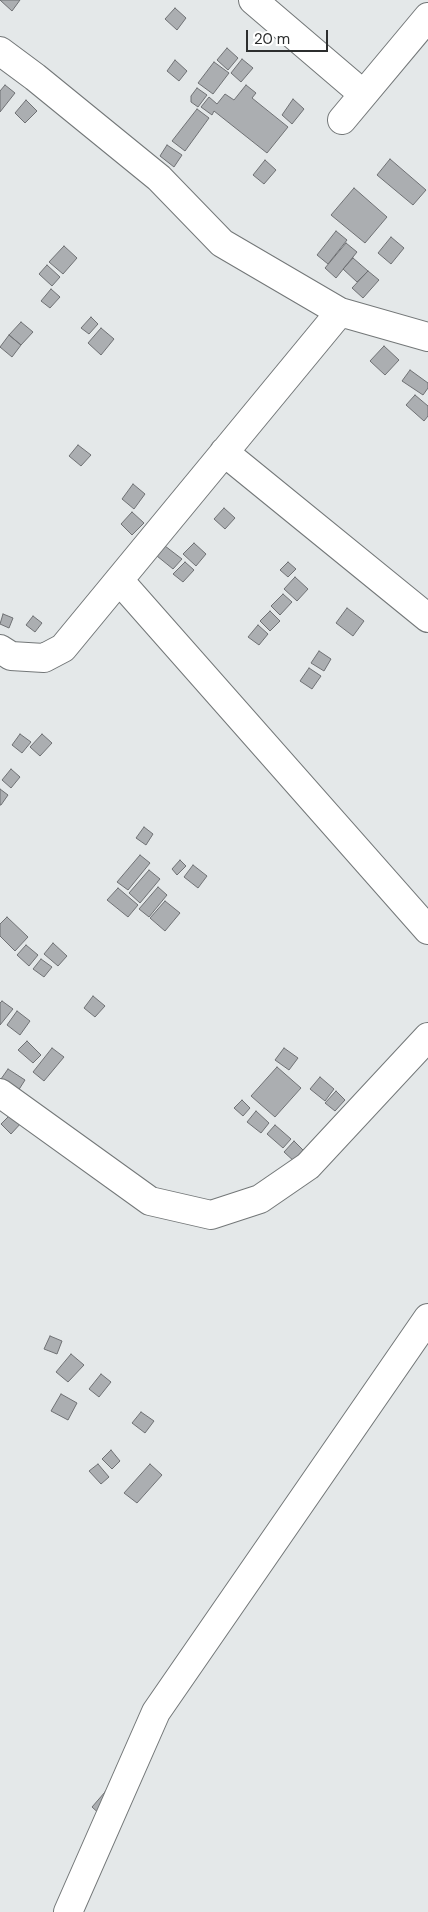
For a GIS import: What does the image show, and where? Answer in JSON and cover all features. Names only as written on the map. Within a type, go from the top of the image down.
[{"type":"street","points":[[254,0],[363,94]]},
{"type":"street","points":[[342,120],[428,17]]},
{"type":"street","points":[[0,51],[160,178],[222,243],[340,312],[428,337]]},
{"type":"street","points":[[0,649],[12,656],[44,658],[63,648],[340,312]]},
{"type":"street","points":[[224,452],[428,618]]},
{"type":"street","points":[[119,580],[428,930]]},
{"type":"street","points":[[0,1092],[150,1201],[211,1215],[260,1199],[308,1166],[428,1037]]},
{"type":"street","points":[[68,1912],[156,1712],[428,1318]]},
{"type":"building","points":[[0,0],[20,0],[12,11]]},
{"type":"building","points":[[175,8],[186,18],[177,30],[165,19]]},
{"type":"building","points":[[227,48],[238,58],[228,70],[217,60]]},
{"type":"building","points":[[242,59],[253,68],[241,82],[231,73]]},
{"type":"building","points":[[175,60],[187,71],[179,81],[167,71]]},
{"type":"building","points":[[214,62],[229,73],[213,94],[198,83]]},
{"type":"building","points":[[5,85],[15,93],[0,112],[0,91]]},
{"type":"building","points":[[246,85],[256,93],[252,98],[288,127],[267,153],[214,111],[212,115],[201,107],[209,97],[217,104],[225,94],[234,100]]},
{"type":"building","points":[[197,88],[207,95],[198,107],[191,102],[191,96]]},
{"type":"building","points":[[293,99],[304,109],[292,124],[282,115]]},
{"type":"building","points":[[26,100],[37,111],[25,123],[15,113]]},
{"type":"building","points":[[197,109],[209,118],[185,151],[172,141]]},
{"type":"building","points":[[167,145],[182,155],[174,167],[160,156]]},
{"type":"building","points":[[390,159],[426,190],[413,205],[377,175]]},
{"type":"building","points":[[265,160],[276,170],[264,184],[253,175]]},
{"type":"building","points":[[354,188],[387,217],[365,243],[331,215]]},
{"type":"building","points":[[336,231],[347,240],[328,264],[317,255]]},
{"type":"building","points":[[391,237],[404,248],[391,264],[378,253]]},
{"type":"building","points":[[346,243],[357,252],[336,278],[325,268]]},
{"type":"building","points":[[64,246],[77,258],[63,274],[49,262]]},
{"type":"building","points":[[353,258],[368,271],[357,282],[343,269]]},
{"type":"building","points":[[47,265],[60,277],[52,286],[39,274]]},
{"type":"building","points":[[368,271],[379,280],[363,298],[352,288]]},
{"type":"building","points":[[51,289],[60,297],[50,308],[41,301]]},
{"type":"building","points":[[91,317],[98,324],[89,334],[81,328]]},
{"type":"building","points":[[21,322],[33,332],[21,345],[9,335]]},
{"type":"building","points":[[101,328],[114,339],[101,355],[88,343]]},
{"type":"building","points":[[9,335],[21,345],[12,357],[0,347]]},
{"type":"building","points":[[384,346],[399,360],[385,375],[370,361]]},
{"type":"building","points":[[410,370],[428,383],[428,388],[423,395],[402,381]]},
{"type":"building","points":[[415,395],[428,406],[428,416],[424,421],[406,405]]},
{"type":"building","points":[[78,445],[91,455],[81,466],[69,456]]},
{"type":"building","points":[[133,484],[145,494],[134,509],[122,499]]},
{"type":"building","points":[[224,508],[235,518],[225,529],[214,519]]},
{"type":"building","points":[[132,512],[144,523],[132,535],[121,524]]},
{"type":"building","points":[[194,543],[206,554],[196,566],[183,554]]},
{"type":"building","points":[[165,546],[182,559],[173,569],[157,556]]},
{"type":"building","points":[[185,562],[194,570],[183,582],[173,574]]},
{"type":"building","points":[[288,562],[296,569],[288,577],[280,570]]},
{"type":"building","points":[[295,577],[308,589],[297,601],[284,589]]},
{"type":"building","points":[[283,594],[292,602],[280,615],[271,606]]},
{"type":"building","points":[[347,608],[364,621],[353,636],[336,623]]},
{"type":"building","points":[[270,611],[280,621],[270,631],[260,621]]},
{"type":"building","points":[[3,614],[13,618],[9,628],[0,624]]},
{"type":"building","points":[[33,616],[42,623],[35,632],[26,625]]},
{"type":"building","points":[[258,625],[268,634],[259,645],[248,637]]},
{"type":"building","points":[[319,651],[331,659],[324,671],[311,663]]},
{"type":"building","points":[[309,668],[321,676],[312,689],[300,681]]},
{"type":"building","points":[[20,734],[31,742],[22,753],[12,745]]},
{"type":"building","points":[[42,734],[52,743],[40,756],[30,747]]},
{"type":"building","points":[[11,769],[20,777],[11,788],[2,780]]},
{"type":"building","points":[[0,789],[8,795],[1,805],[0,805]]},
{"type":"building","points":[[144,827],[153,834],[146,845],[136,838]]},
{"type":"building","points":[[140,855],[150,863],[128,890],[117,882]]},
{"type":"building","points":[[180,860],[186,866],[177,875],[172,869]]},
{"type":"building","points":[[193,865],[207,876],[198,888],[184,877]]},
{"type":"building","points":[[149,870],[160,879],[140,903],[129,893]]},
{"type":"building","points":[[158,887],[167,895],[149,917],[139,909]]},
{"type":"building","points":[[118,888],[138,905],[128,917],[107,900]]},
{"type":"building","points":[[165,901],[180,913],[165,931],[150,918]]},
{"type":"building","points":[[7,917],[28,937],[15,951],[0,936],[0,924]]},
{"type":"building","points":[[53,943],[67,956],[58,966],[44,954]]},
{"type":"building","points":[[26,945],[38,955],[29,966],[17,955]]},
{"type":"building","points":[[41,959],[52,967],[44,977],[33,969]]},
{"type":"building","points":[[93,996],[105,1006],[95,1017],[84,1008]]},
{"type":"building","points":[[2,1001],[13,1009],[0,1025],[0,1003]]},
{"type":"building","points":[[17,1011],[30,1021],[20,1035],[7,1025]]},
{"type":"building","points":[[27,1041],[41,1055],[33,1063],[18,1050]]},
{"type":"building","points":[[52,1048],[64,1057],[44,1081],[33,1072]]},
{"type":"building","points":[[284,1048],[298,1058],[289,1070],[275,1060]]},
{"type":"building","points":[[277,1067],[301,1088],[275,1117],[251,1096]]},
{"type":"building","points":[[8,1069],[25,1080],[18,1091],[1,1079]]},
{"type":"building","points":[[320,1077],[334,1089],[325,1101],[310,1089]]},
{"type":"building","points":[[336,1091],[345,1100],[335,1111],[325,1103]]},
{"type":"building","points":[[242,1100],[250,1108],[243,1116],[234,1108]]},
{"type":"building","points":[[256,1111],[269,1123],[261,1133],[247,1122]]},
{"type":"building","points":[[12,1113],[22,1122],[11,1134],[1,1124]]},
{"type":"building","points":[[275,1125],[291,1139],[283,1148],[267,1134]]},
{"type":"building","points":[[294,1141],[306,1153],[296,1163],[284,1152]]},
{"type":"building","points":[[50,1336],[62,1341],[57,1354],[44,1349]]},
{"type":"building","points":[[71,1354],[84,1365],[68,1382],[56,1372]]},
{"type":"building","points":[[101,1374],[111,1382],[99,1397],[89,1389]]},
{"type":"building","points":[[61,1394],[77,1403],[68,1420],[51,1411]]},
{"type":"building","points":[[141,1412],[154,1421],[145,1433],[132,1423]]},
{"type":"building","points":[[111,1450],[120,1461],[112,1469],[102,1459]]},
{"type":"building","points":[[98,1464],[109,1477],[101,1484],[89,1471]]},
{"type":"building","points":[[150,1464],[162,1475],[137,1503],[124,1493]]},
{"type":"building","points":[[105,1792],[116,1802],[103,1817],[92,1807]]}]
